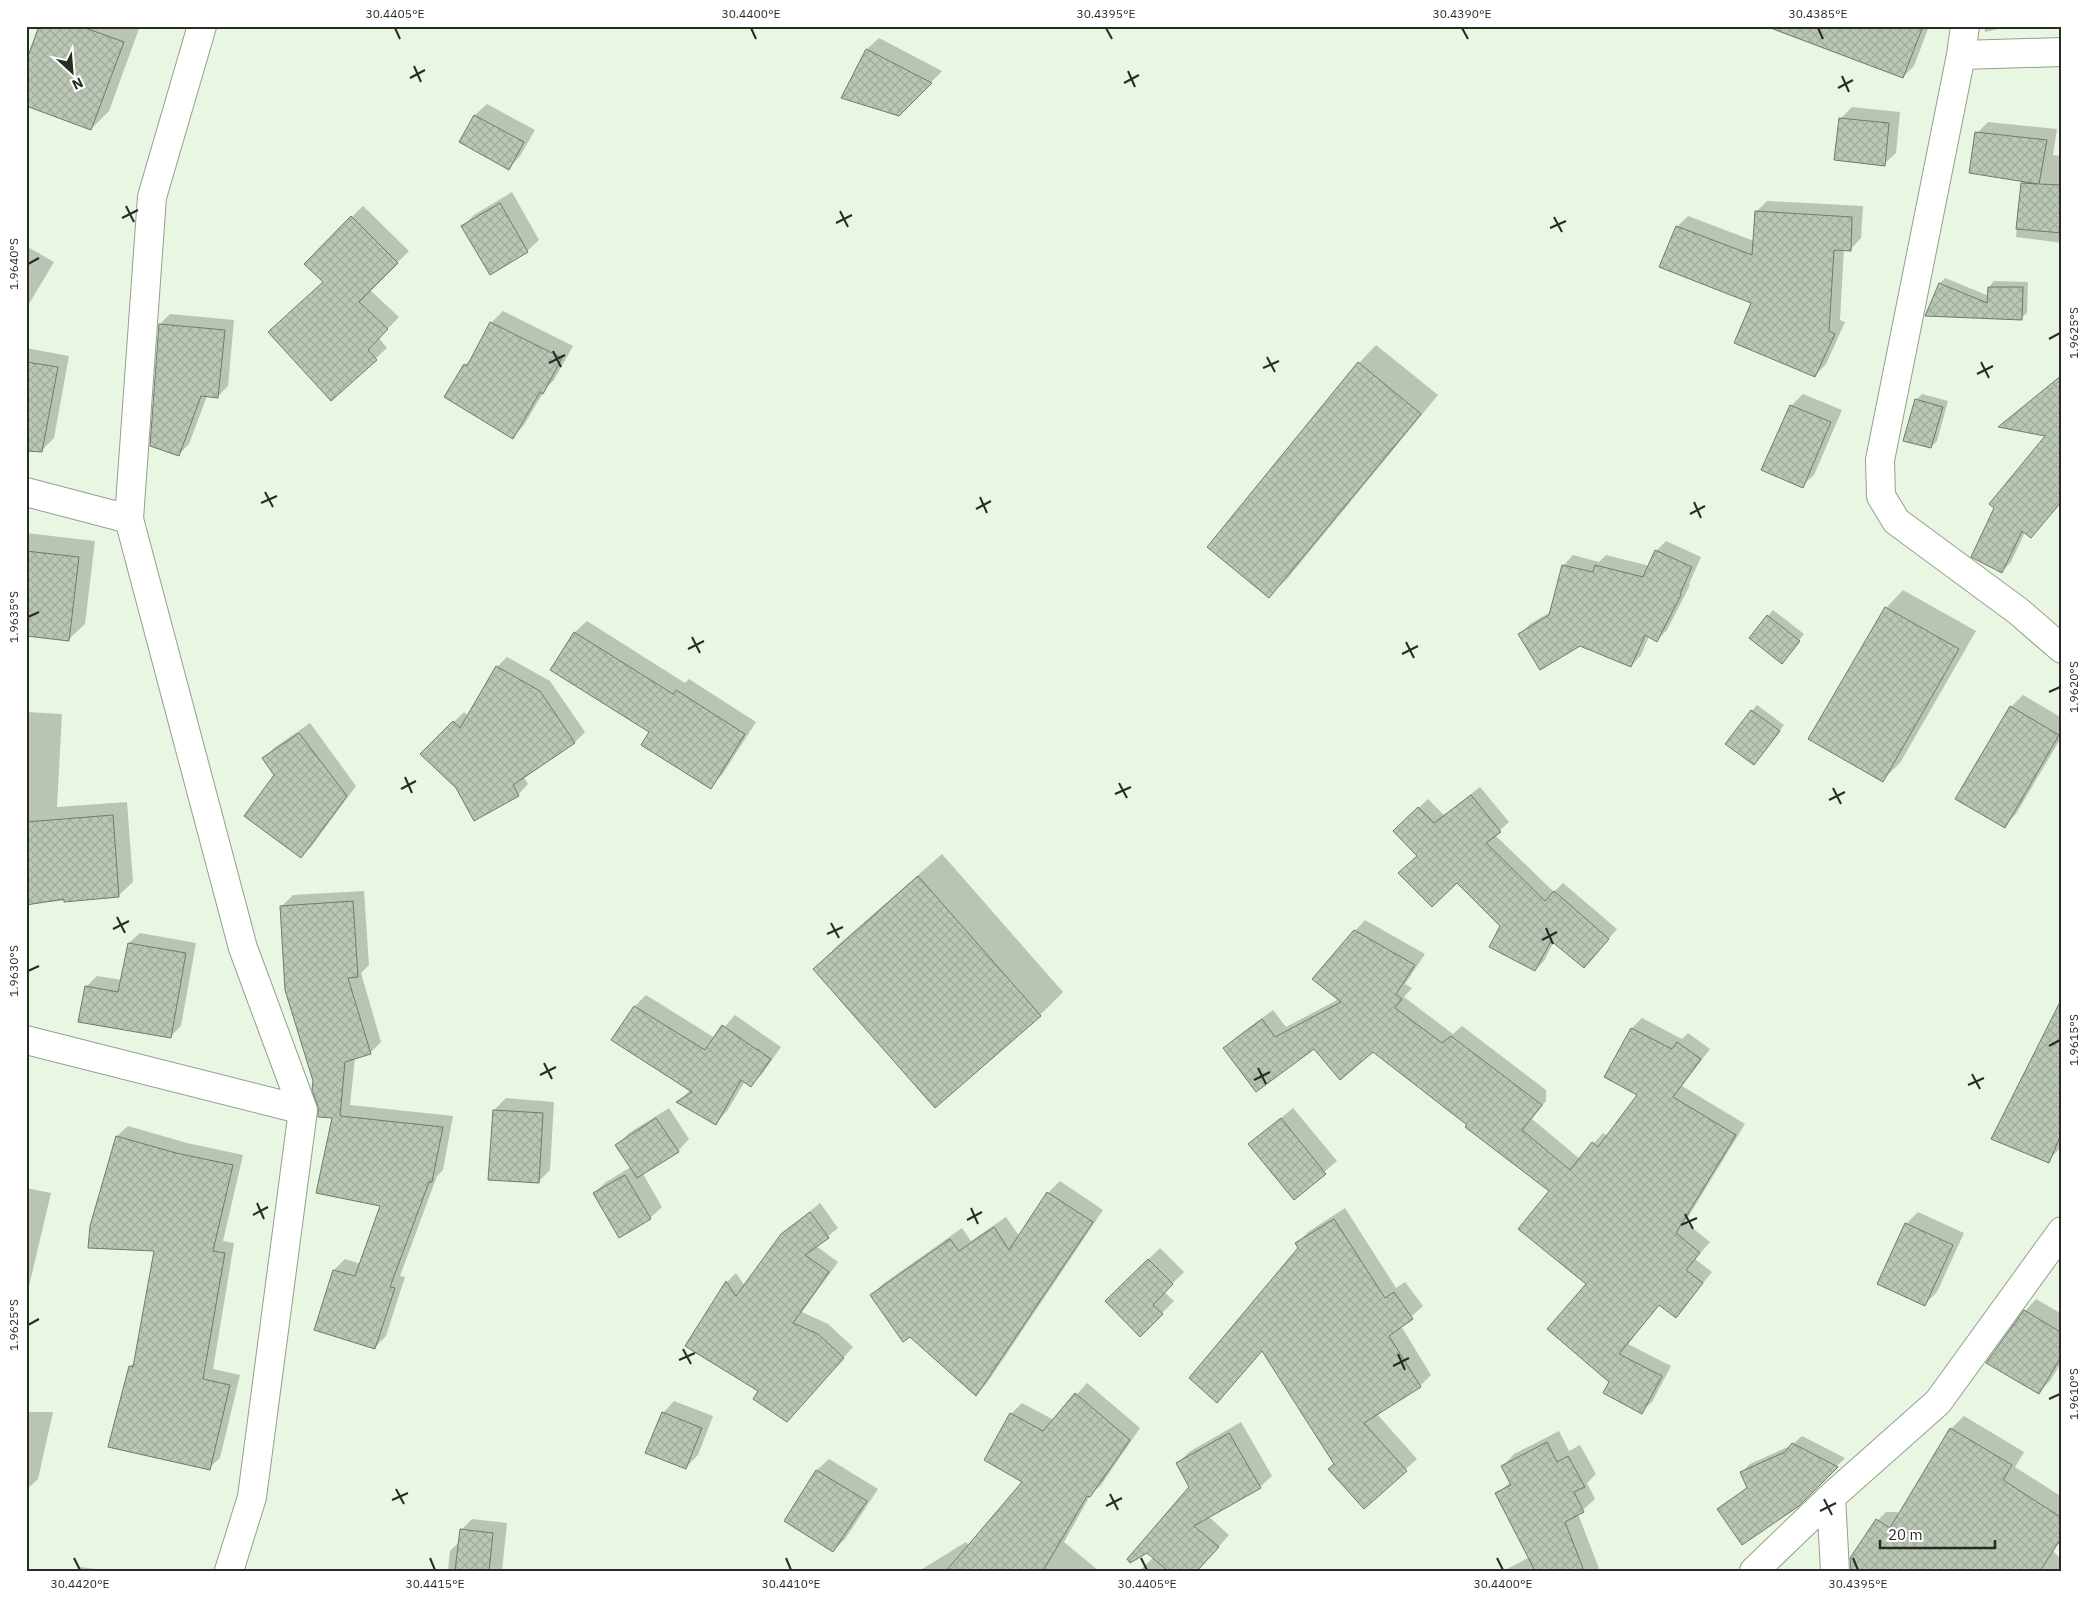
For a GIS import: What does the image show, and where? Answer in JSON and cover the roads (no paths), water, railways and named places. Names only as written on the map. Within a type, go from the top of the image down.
[{"type":"street","points":[[202,26],[152,197],[129,519],[244,948],[303,1110],[252,1497],[229,1571]]},
{"type":"street","points":[[1965,26],[1961,55],[1880,460],[1881,496],[1896,521],[2018,611],[2062,650]]},
{"type":"street","points":[[1961,55],[2062,52]]},
{"type":"street","points":[[26,492],[129,519]]},
{"type":"street","points":[[26,1040],[303,1110]]},
{"type":"street","points":[[1754,1571],[1831,1497],[1938,1402],[2062,1231]]},
{"type":"street","points":[[1831,1497],[1834,1571]]}]
